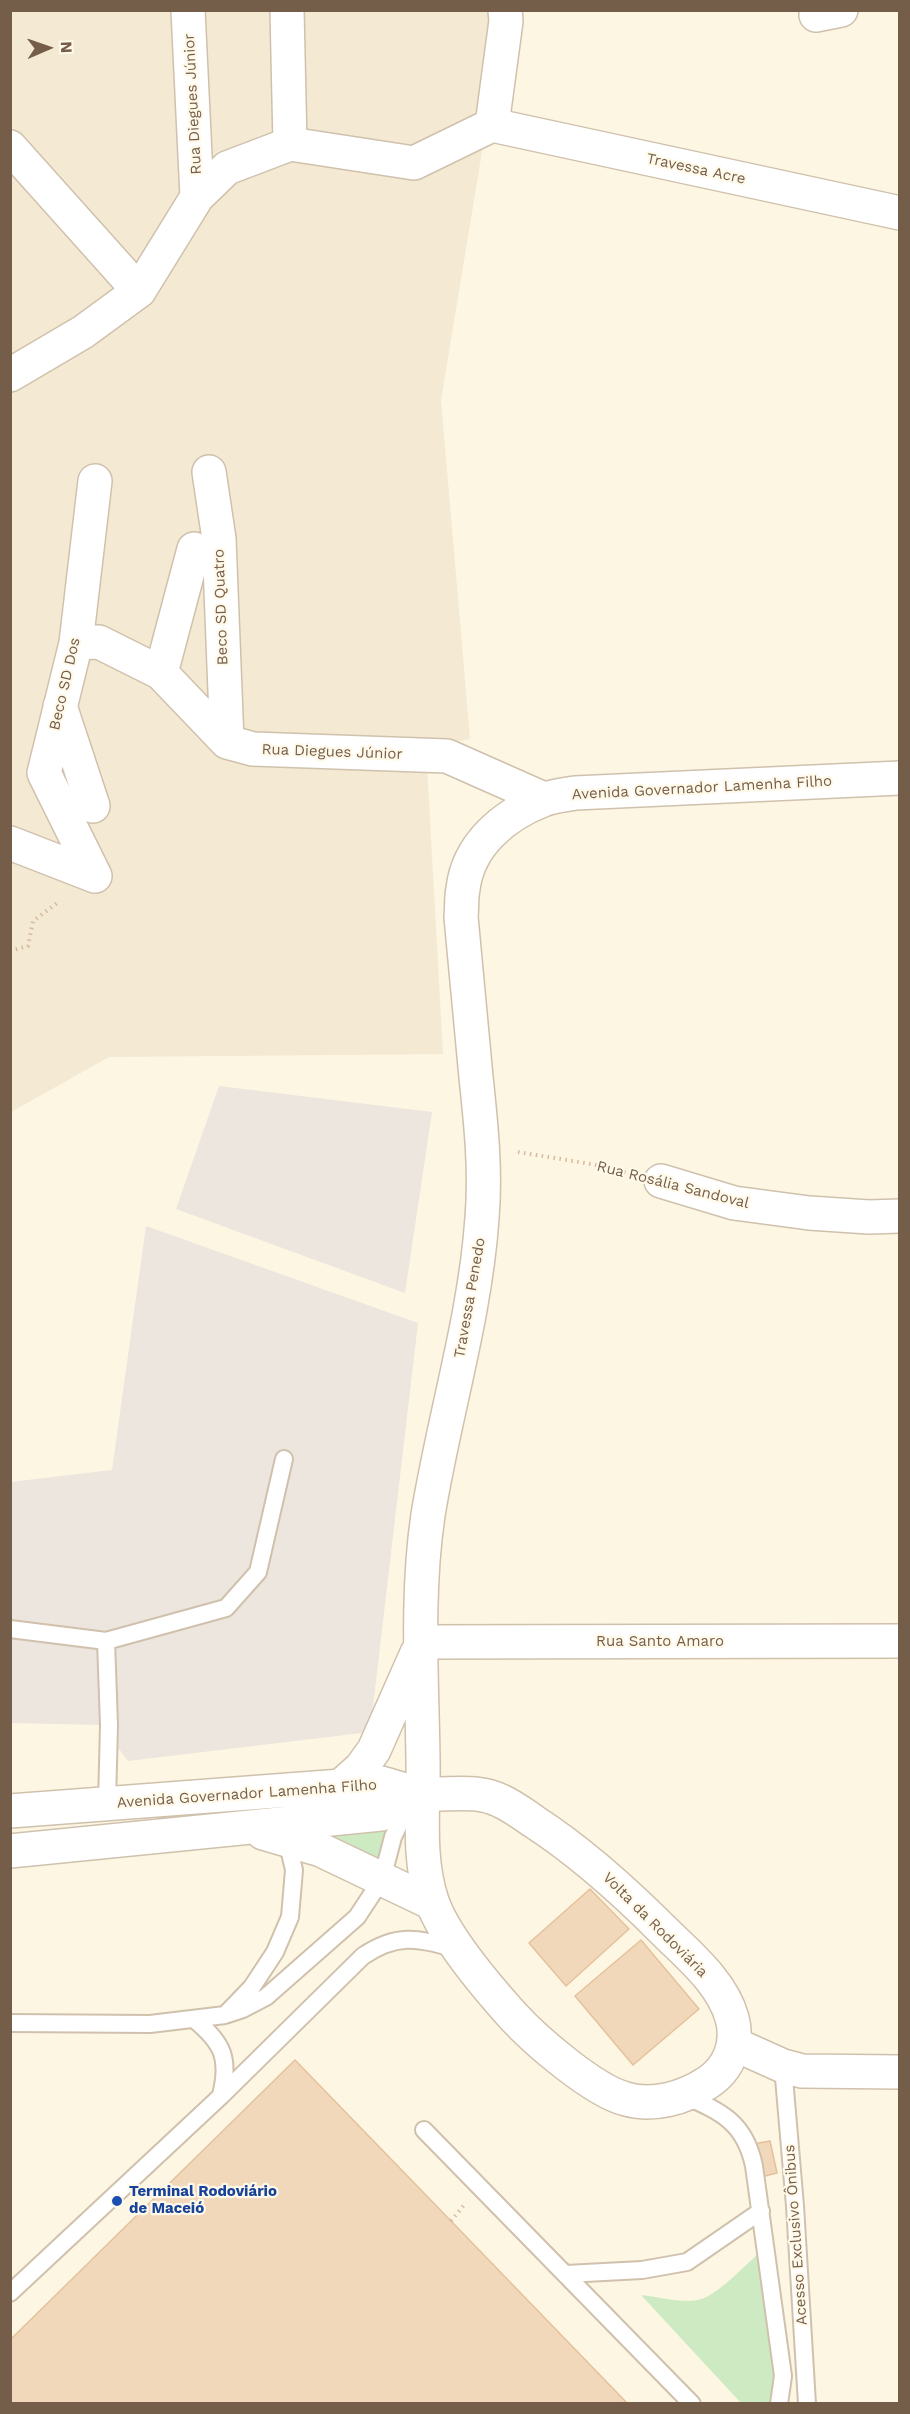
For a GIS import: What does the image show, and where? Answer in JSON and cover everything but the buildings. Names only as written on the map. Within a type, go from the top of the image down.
[{"type":"street","name":"Rua Diegues Júnior","points":[[188,10],[197,197]]},
{"type":"street","points":[[286,10],[290,144]]},
{"type":"street","points":[[492,125],[506,21],[505,10]]},
{"type":"street","name":"Rua Diegues Júnior","points":[[139,291],[197,197],[227,168],[290,144],[414,163],[492,125]]},
{"type":"street","name":"Travessa Acre","points":[[492,125],[900,213]]},
{"type":"street","points":[[10,147],[139,291],[83,332],[10,375]]},
{"type":"street","name":"Beco SD Quatro","points":[[209,472],[219,539],[227,742]]},
{"type":"street","name":"Beco SD Dos","points":[[95,481],[76,643],[44,773],[95,876]]},
{"type":"street","points":[[161,673],[194,549]]},
{"type":"street","points":[[76,643],[99,642],[161,673],[227,742]]},
{"type":"street","points":[[60,706],[93,806]]},
{"type":"street","name":"Rua Diegues Júnior","points":[[227,742],[253,749],[447,756],[544,799]]},
{"type":"street","name":"Avenida Governador Lamenha Filho","points":[[508,817],[544,799],[575,794],[900,778]]},
{"type":"street","name":"Travessa Penedo","points":[[424,1794],[421,1642],[423,1559],[429,1513],[476,1276],[483,1214],[483,1146],[461,917],[463,888],[470,862],[486,836],[508,817]]},
{"type":"street","points":[[10,843],[95,876]]},
{"type":"street","name":"Rua Rosália Sandoval","points":[[661,1181],[734,1203],[809,1213],[869,1217],[900,1216]]},
{"type":"street","name":"Rua Santo Amaro","points":[[421,1642],[900,1641]]},
{"type":"street","points":[[342,1785],[361,1768],[374,1750],[421,1642]]},
{"type":"street","name":"Avenida Governador Lamenha Filho","points":[[10,1811],[381,1783],[424,1794]]},
{"type":"street","points":[[423,1836],[448,1804],[464,1792]]},
{"type":"street","name":"Volta da Rodoviária","points":[[424,1794],[464,1792],[483,1794],[501,1800],[569,1844],[619,1887],[703,1969],[718,1990],[732,2018],[734,2044]]},
{"type":"street","points":[[424,1794],[425,1867],[432,1903],[460,1950],[498,2000],[532,2036],[604,2091],[628,2100],[655,2102],[684,2095],[711,2081],[729,2062],[734,2044],[802,2072],[900,2072]]},
{"type":"street","name":"Avenida Governador Lamenha Filho","points":[[10,1851],[381,1814],[424,1794]]},
{"type":"street","points":[[237,1828],[279,1836],[321,1850],[432,1903]]},
{"type":"lane","points":[[10,1629],[106,1641],[226,1608],[258,1572],[284,1459]]},
{"type":"lane","points":[[106,1641],[109,1725],[106,1803]]},
{"type":"lane","points":[[10,2024],[150,2024],[195,2020],[243,2010],[266,1997],[357,1917],[382,1879],[393,1837],[401,1820],[424,1794]]},
{"type":"lane","points":[[225,2015],[252,1987],[276,1952],[290,1917],[294,1870],[290,1854],[279,1836]]},
{"type":"lane","points":[[10,2293],[221,2096],[363,1956],[376,1947],[405,1938],[460,1950]]},
{"type":"lane","points":[[195,2020],[210,2033],[220,2047],[226,2074],[221,2096]]},
{"type":"lane","name":"Acesso Exclusivo Ônibus","points":[[783,2066],[795,2196],[807,2403]]},
{"type":"lane","name":"Acesso Exclusivo Ônibus","points":[[684,2095],[729,2118],[748,2142],[754,2162],[783,2376],[779,2403]]},
{"type":"lane","points":[[424,2130],[692,2403]]},
{"type":"lane","points":[[566,2274],[642,2270],[687,2262],[760,2211]]},
{"type":"path","points":[[10,951],[28,946],[33,921],[95,876]]},
{"type":"path","name":"Rua Rosália Sandoval","points":[[483,1146],[597,1165],[661,1181]]},
{"type":"shaded area","points":[[11,11],[498,11],[494,79],[441,400],[470,739],[426,748],[443,1054],[109,1057],[11,1112]]},
{"type":"shaded area","points":[[219,1086],[432,1112],[405,1293],[176,1209]]},
{"type":"shaded area","points":[[146,1226],[418,1323],[370,1732],[128,1761],[101,1725],[11,1723],[11,1482],[112,1470]]},
{"type":"green space","points":[[388,1828],[377,1862],[321,1832]]},
{"type":"green space","points":[[759,2253],[776,2389],[773,2403],[741,2403],[641,2295],[684,2301],[698,2300],[721,2287]]},
{"type":"place","name":"Terminal Rodoviário de Maceió","points":[[117,2201]]}]
